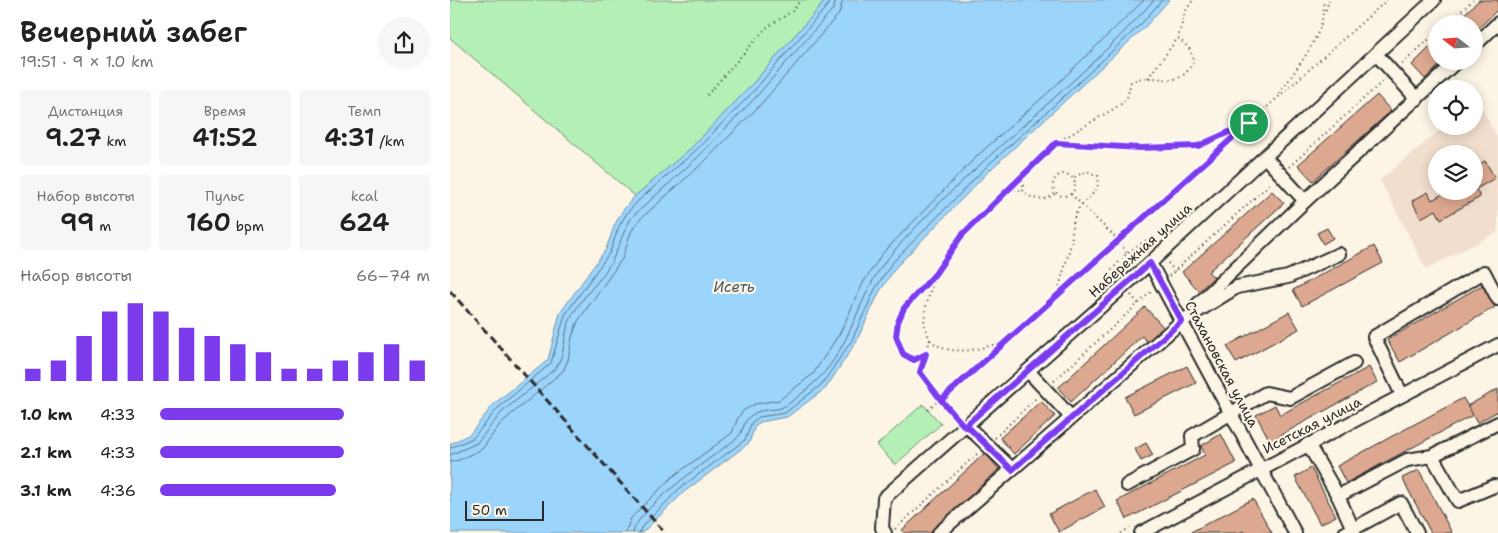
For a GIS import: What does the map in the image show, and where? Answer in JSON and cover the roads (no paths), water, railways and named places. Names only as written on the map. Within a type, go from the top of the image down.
[{"type":"street","name":"Набережная улица","points":[[884,531],[884,498],[1150,263],[1434,0]]},
{"type":"street","points":[[1483,37],[1498,23]]},
{"type":"street","points":[[1376,54],[1417,99]]},
{"type":"street","points":[[939,533],[1182,321],[1305,201],[1448,70]]},
{"type":"street","points":[[1265,157],[1305,201]]},
{"type":"street","points":[[1182,321],[1238,287],[1288,277],[1339,254]]},
{"type":"street","name":"Стахановская улица","points":[[1150,263],[1295,533]]},
{"type":"street","points":[[1402,395],[1374,337],[1484,272],[1498,300]]},
{"type":"street","name":"Исетская улица","points":[[1141,533],[1261,468],[1498,345]]},
{"type":"street","points":[[1126,485],[1193,449],[1192,436],[1266,393],[1290,398],[1354,363]]},
{"type":"street","points":[[1028,371],[1071,418]]},
{"type":"street","points":[[1338,496],[1407,460],[1432,456],[1498,423]]},
{"type":"street","points":[[966,426],[1012,470]]},
{"type":"street","points":[[1308,444],[1338,496],[1349,531],[1401,503],[1417,533]]},
{"type":"street","points":[[1432,456],[1458,501],[1494,486]]},
{"type":"water","name":"Исеть","points":[[826,0],[1169,0],[1146,26],[991,169],[896,267],[880,291],[856,342],[826,388],[787,417],[760,422],[755,426],[749,443],[684,492],[642,533],[450,533],[450,444],[470,434],[494,404],[548,360],[560,313],[606,249],[615,224],[623,210],[635,196],[691,148],[747,90]]},
{"type":"railway","points":[[450,291],[665,533]]}]
